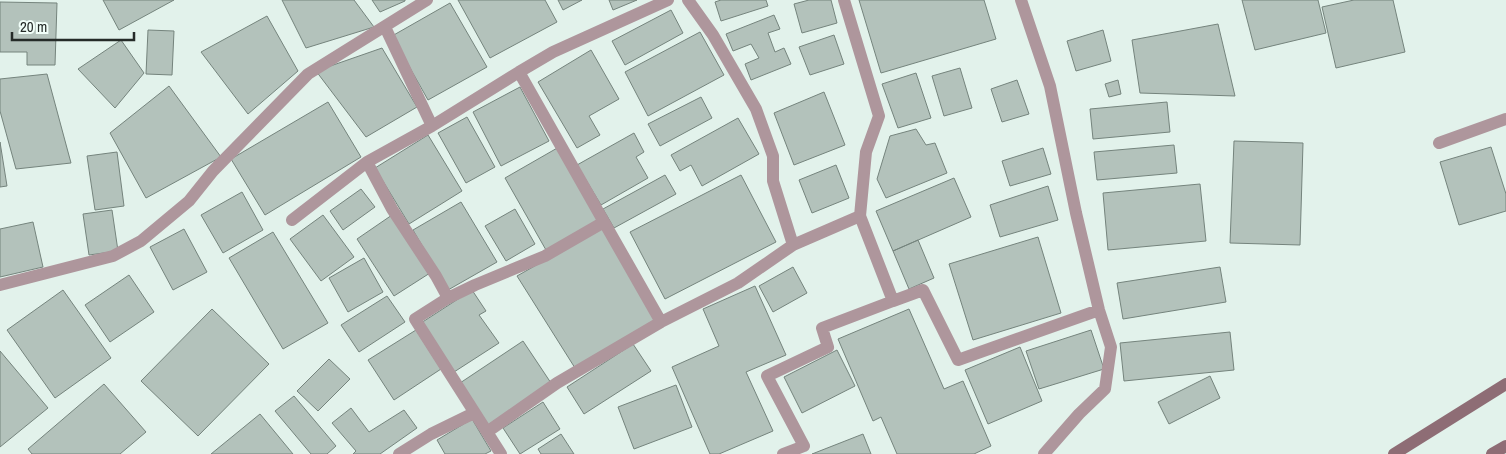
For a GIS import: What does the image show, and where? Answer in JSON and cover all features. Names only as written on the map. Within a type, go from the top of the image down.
[{"type":"street","points":[[0,285],[113,256],[141,241],[189,201],[212,171],[308,74],[427,0]]},
{"type":"street","points":[[292,220],[367,162],[432,126],[519,72],[561,48],[668,0]]},
{"type":"street","points":[[688,0],[713,35],[756,109],[772,156],[772,181],[793,245]]},
{"type":"street","points":[[844,0],[879,116],[866,152],[860,216],[893,301]]},
{"type":"street","points":[[1021,0],[1050,86],[1076,213],[1099,310],[1111,347],[1106,389],[1079,414],[1044,454]]},
{"type":"street","points":[[385,27],[432,126]]},
{"type":"street","points":[[519,72],[661,322]]},
{"type":"street","points":[[1439,143],[1506,119]]},
{"type":"street","points":[[367,162],[392,209],[436,276],[448,298]]},
{"type":"street","points":[[487,432],[557,383],[661,322],[738,283],[793,245],[860,216]]},
{"type":"street","points":[[501,454],[415,319],[448,298],[545,256],[604,222]]},
{"type":"street","points":[[783,454],[804,446],[767,376],[828,347],[822,328],[923,290],[958,360],[1099,310]]},
{"type":"street","points":[[1394,454],[1506,384]]},
{"type":"street","points":[[399,454],[431,434],[474,413]]},
{"type":"street","points":[[1492,454],[1506,446]]},
{"type":"building","points":[[103,0],[174,0],[119,30]]},
{"type":"building","points":[[282,0],[354,0],[374,27],[306,48]]},
{"type":"building","points":[[372,0],[405,0],[405,1],[380,12]]},
{"type":"building","points":[[458,0],[545,0],[557,22],[490,58]]},
{"type":"building","points":[[558,0],[582,0],[563,10]]},
{"type":"building","points":[[609,0],[637,0],[613,10]]},
{"type":"building","points":[[721,0],[766,0],[768,6],[721,21],[715,2]]},
{"type":"building","points":[[809,0],[831,0],[837,23],[802,33],[794,4]]},
{"type":"building","points":[[859,0],[984,0],[996,39],[881,73]]},
{"type":"building","points":[[1242,0],[1318,0],[1326,33],[1255,50]]},
{"type":"building","points":[[1354,0],[1393,0],[1405,52],[1336,68],[1322,7]]},
{"type":"building","points":[[0,2],[57,3],[55,65],[27,65],[27,52],[0,52]]},
{"type":"building","points":[[450,3],[487,67],[428,100],[392,36]]},
{"type":"building","points":[[671,10],[683,33],[625,65],[612,41]]},
{"type":"building","points":[[774,15],[780,29],[768,33],[775,52],[784,48],[791,64],[751,80],[745,64],[759,58],[751,44],[733,51],[726,34]]},
{"type":"building","points":[[267,16],[298,71],[248,114],[201,52]]},
{"type":"building","points":[[1218,24],[1235,96],[1140,93],[1132,40]]},
{"type":"building","points":[[148,30],[174,31],[172,75],[146,74]]},
{"type":"building","points":[[1103,30],[1111,61],[1076,71],[1067,41]]},
{"type":"building","points":[[700,32],[724,75],[648,116],[625,72]]},
{"type":"building","points":[[834,35],[844,64],[810,75],[799,47]]},
{"type":"building","points":[[121,40],[144,73],[115,108],[78,69]]},
{"type":"building","points":[[382,48],[417,107],[366,137],[316,71]]},
{"type":"building","points":[[591,50],[619,99],[589,116],[600,135],[577,148],[538,82]]},
{"type":"building","points":[[960,68],[972,108],[944,116],[932,76]]},
{"type":"building","points":[[916,73],[931,118],[898,128],[882,84]]},
{"type":"building","points":[[47,74],[71,163],[16,169],[0,111],[0,79]]},
{"type":"building","points":[[1017,80],[1029,114],[1002,122],[991,89]]},
{"type":"building","points":[[1118,80],[1121,94],[1109,97],[1105,84]]},
{"type":"building","points":[[169,86],[221,157],[146,198],[110,133]]},
{"type":"building","points":[[520,87],[549,141],[501,166],[473,112]]},
{"type":"building","points":[[824,92],[845,145],[794,165],[774,113]]},
{"type":"building","points":[[701,97],[712,118],[660,146],[648,124]]},
{"type":"building","points":[[328,102],[361,157],[265,215],[231,159]]},
{"type":"building","points":[[1167,102],[1170,132],[1093,139],[1090,109]]},
{"type":"building","points":[[467,117],[495,167],[466,183],[438,133]]},
{"type":"building","points":[[738,118],[759,154],[702,186],[691,165],[680,171],[671,155]]},
{"type":"building","points":[[916,129],[926,145],[935,143],[947,173],[886,198],[877,179],[890,136]]},
{"type":"building","points":[[634,133],[644,152],[636,157],[648,178],[601,205],[577,165]]},
{"type":"building","points":[[428,135],[462,191],[409,224],[375,168]]},
{"type":"building","points":[[1234,141],[1303,143],[1300,245],[1230,243]]},
{"type":"building","points":[[0,142],[7,186],[0,187]]},
{"type":"building","points":[[1174,145],[1177,173],[1097,180],[1094,152]]},
{"type":"building","points":[[559,147],[600,220],[546,250],[505,178]]},
{"type":"building","points":[[1491,147],[1506,194],[1506,211],[1459,225],[1440,162]]},
{"type":"building","points":[[1043,148],[1051,174],[1010,186],[1002,161]]},
{"type":"building","points":[[117,152],[124,206],[95,210],[87,156]]},
{"type":"building","points":[[836,165],[849,198],[812,213],[799,180]]},
{"type":"building","points":[[665,175],[676,194],[614,228],[603,209]]},
{"type":"building","points":[[741,175],[776,242],[665,299],[630,232]]},
{"type":"building","points":[[954,178],[971,217],[893,251],[876,211]]},
{"type":"building","points":[[1200,184],[1206,241],[1108,250],[1103,193]]},
{"type":"building","points":[[1048,186],[1058,220],[1000,237],[990,205]]},
{"type":"building","points":[[361,189],[375,207],[343,230],[330,211]]},
{"type":"building","points":[[242,192],[263,230],[223,253],[201,215]]},
{"type":"building","points":[[461,202],[497,262],[448,290],[413,230]]},
{"type":"building","points":[[515,209],[535,244],[506,261],[485,226]]},
{"type":"building","points":[[112,210],[118,251],[89,255],[83,214]]},
{"type":"building","points":[[323,215],[354,257],[321,281],[290,239]]},
{"type":"building","points":[[392,215],[430,273],[394,296],[357,239]]},
{"type":"building","points":[[33,222],[43,267],[0,277],[0,229]]},
{"type":"building","points":[[602,228],[655,320],[575,368],[517,276]]},
{"type":"building","points":[[184,229],[207,272],[173,290],[150,247]]},
{"type":"building","points":[[273,232],[328,323],[283,349],[229,258]]},
{"type":"building","points":[[1038,237],[1061,313],[973,340],[949,264]]},
{"type":"building","points":[[918,240],[934,278],[909,289],[893,251]]},
{"type":"building","points":[[364,258],[383,292],[348,312],[329,278]]},
{"type":"building","points":[[793,267],[807,293],[773,312],[759,286]]},
{"type":"building","points":[[1220,267],[1226,302],[1123,319],[1117,283]]},
{"type":"building","points":[[129,275],[154,312],[110,342],[85,305]]},
{"type":"building","points":[[755,286],[786,355],[746,372],[773,431],[719,454],[710,454],[672,367],[719,346],[703,309]]},
{"type":"building","points":[[63,290],[111,358],[55,398],[7,330]]},
{"type":"building","points":[[472,290],[486,311],[479,315],[499,343],[454,372],[421,323]]},
{"type":"building","points":[[387,296],[405,322],[359,352],[341,325]]},
{"type":"building","points":[[212,309],[269,364],[198,436],[141,381]]},
{"type":"building","points":[[909,309],[944,389],[963,381],[991,446],[974,454],[897,454],[881,417],[873,421],[838,339]]},
{"type":"building","points":[[416,330],[441,369],[394,400],[368,360]]},
{"type":"building","points":[[1091,330],[1104,369],[1039,389],[1026,351]]},
{"type":"building","points":[[1230,332],[1234,370],[1124,381],[1120,343]]},
{"type":"building","points":[[523,341],[551,383],[488,425],[460,383]]},
{"type":"building","points":[[633,344],[651,371],[584,414],[567,387]]},
{"type":"building","points":[[1020,347],[1042,401],[988,424],[965,370]]},
{"type":"building","points":[[837,350],[855,386],[802,413],[784,377]]},
{"type":"building","points":[[0,351],[48,408],[0,447]]},
{"type":"building","points":[[329,359],[350,379],[318,411],[297,391]]},
{"type":"building","points":[[1210,376],[1220,398],[1169,424],[1158,402]]},
{"type":"building","points":[[104,384],[146,432],[120,454],[32,454],[28,449]]},
{"type":"building","points":[[676,385],[692,427],[634,449],[618,407]]},
{"type":"building","points":[[294,396],[336,446],[327,454],[311,454],[275,411]]},
{"type":"building","points":[[543,402],[560,429],[520,454],[503,428]]},
{"type":"building","points":[[351,408],[369,432],[404,410],[417,428],[380,454],[353,454],[356,451],[332,423]]},
{"type":"building","points":[[260,414],[293,454],[211,454]]},
{"type":"building","points":[[472,419],[491,451],[485,454],[445,454],[437,440]]},
{"type":"building","points":[[561,434],[574,454],[541,454],[538,449]]},
{"type":"building","points":[[863,434],[871,454],[812,454]]}]
